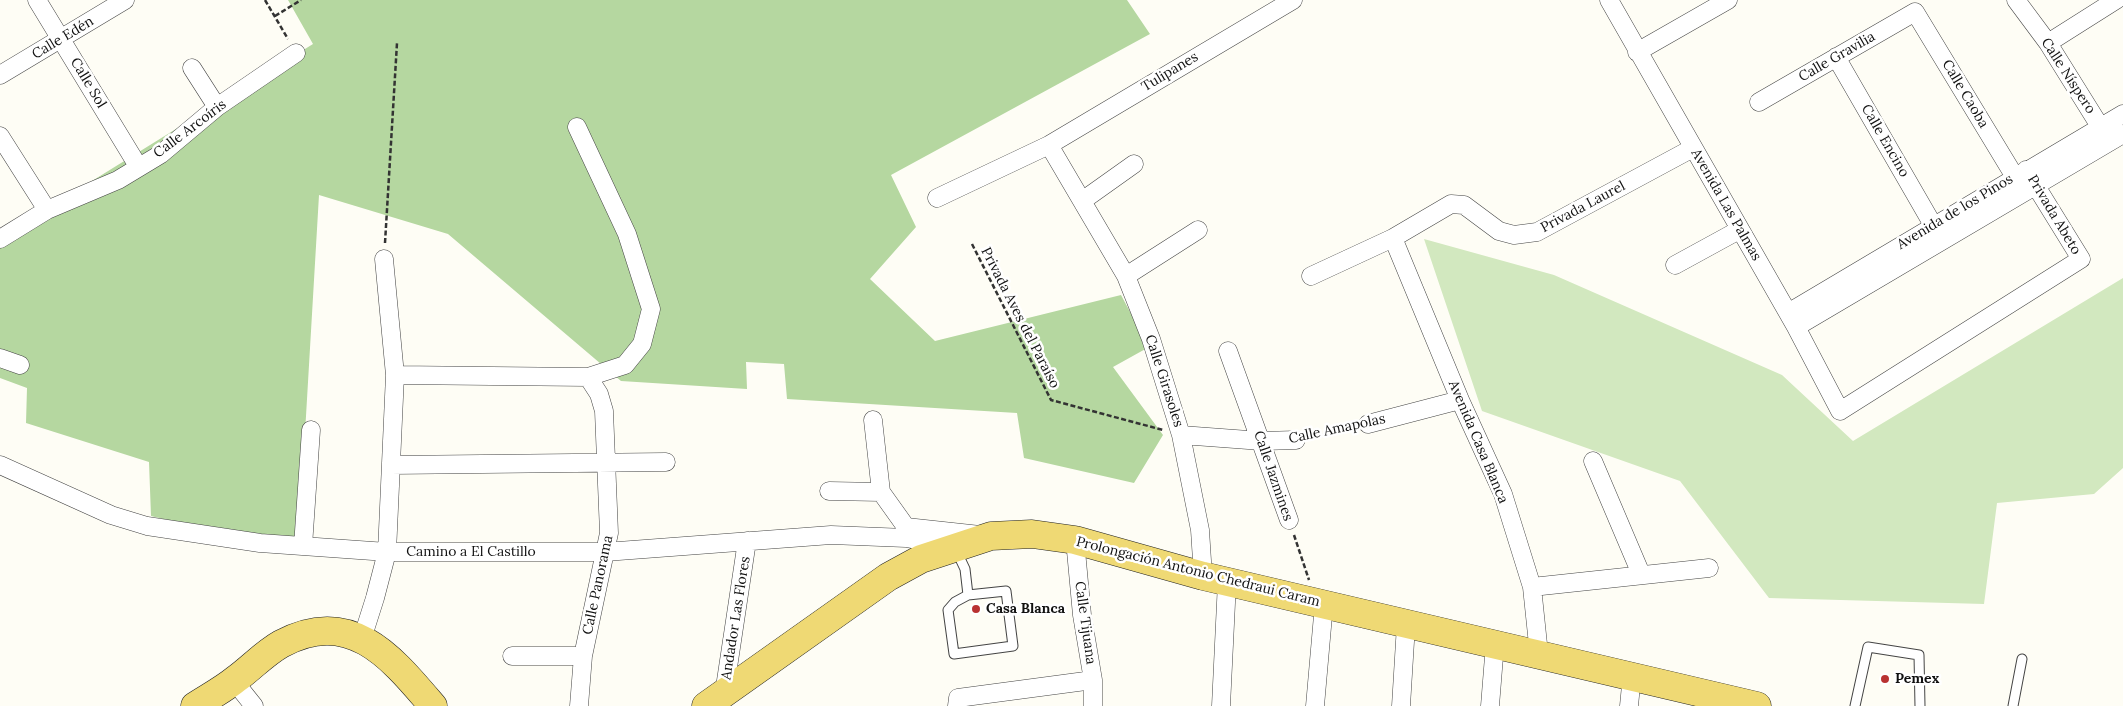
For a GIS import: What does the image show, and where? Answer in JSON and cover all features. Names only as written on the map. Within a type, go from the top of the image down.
[{"type":"main road","name":"Prolongación Antonio Chedraui Caram","points":[[715,700],[888,578],[921,560],[991,536],[1032,534],[1075,540],[1215,579],[1758,706]]},
{"type":"main road","points":[[195,706],[234,681],[281,644],[307,634],[332,631],[362,639],[378,648],[396,662],[433,706]]},
{"type":"street","name":"Calle Sol","points":[[37,0],[62,38],[138,166]]},
{"type":"street","name":"Calle Edén","points":[[0,75],[125,0]]},
{"type":"street","name":"Tulipanes","points":[[937,198],[1049,145],[1293,0]]},
{"type":"street","name":"Avenida Las Palmas","points":[[1609,0],[1636,52],[1792,320],[1840,411]]},
{"type":"street","points":[[1636,52],[1728,0]]},
{"type":"street","name":"Calle Níspero","points":[[2016,0],[2048,44],[2101,128],[2121,140]]},
{"type":"street","points":[[2048,44],[2116,0]]},
{"type":"street","name":"Calle Gravilia","points":[[1759,102],[1915,12]]},
{"type":"street","name":"Calle Caoba","points":[[1915,12],[2025,177]]},
{"type":"street","name":"Calle Arcoíris","points":[[0,240],[47,210],[118,180],[138,166],[161,154],[217,107],[296,53]]},
{"type":"street","name":"Calle Encino","points":[[1836,57],[1934,224]]},
{"type":"street","points":[[192,68],[217,107]]},
{"type":"street","name":"Avenida de los Pinos","points":[[1792,320],[2025,177],[2123,114]]},
{"type":"street","points":[[396,376],[588,378],[625,365],[642,344],[651,309],[627,234],[577,127]]},
{"type":"street","points":[[0,136],[47,210]]},
{"type":"street","name":"Avenida de los Pinos","points":[[1792,320],[1934,224],[2025,177],[2121,140]]},
{"type":"street","name":"Calle Girasoles","points":[[1049,145],[1126,276],[1151,339],[1181,435],[1200,530],[1215,579],[1221,706]]},
{"type":"street","name":"Privada Laurel","points":[[1311,276],[1393,238],[1451,204],[1464,205],[1499,231],[1514,235],[1537,232],[1693,148]]},
{"type":"street","points":[[1082,200],[1134,164]]},
{"type":"street","name":"Privada Abeto","points":[[1840,411],[2081,259],[2025,177]]},
{"type":"street","points":[[1126,276],[1198,230]]},
{"type":"street","points":[[1675,265],[1739,230]]},
{"type":"street","name":"Avenida Casa Blanca","points":[[1393,238],[1460,400],[1503,494],[1532,587],[1538,654]]},
{"type":"street","points":[[362,639],[387,552],[396,376],[384,259]]},
{"type":"street","name":"Calle Jazmines","points":[[1228,351],[1289,520]]},
{"type":"street","points":[[0,358],[20,365]]},
{"type":"street","name":"Calle Panorama","points":[[579,706],[583,656],[610,533],[604,411],[599,394],[588,378]]},
{"type":"street","name":"Calle Amapolas","points":[[1368,424],[1460,400]]},
{"type":"street","points":[[873,420],[881,492],[906,533]]},
{"type":"street","points":[[303,546],[311,430]]},
{"type":"street","name":"Calle Amapolas","points":[[1181,435],[1262,441],[1296,440]]},
{"type":"street","points":[[391,465],[666,462]]},
{"type":"street","points":[[1593,462],[1641,574]]},
{"type":"street","name":"Camino a El Castillo","points":[[0,465],[111,515],[147,526],[260,543],[387,552],[605,552],[831,535],[906,533],[991,536]]},
{"type":"street","points":[[829,491],[881,492]]},
{"type":"street","name":"Camino a El Castillo","points":[[906,533],[955,547]]},
{"type":"street","name":"Calle Tijuana","points":[[1075,540],[1082,615],[1093,680],[1093,706]]},
{"type":"street","name":"Andador Las Flores","points":[[715,700],[747,541]]},
{"type":"street","points":[[1532,587],[1709,568]]},
{"type":"street","points":[[1316,706],[1320,603]]},
{"type":"street","points":[[1401,706],[1406,625]]},
{"type":"street","points":[[1490,706],[1496,644]]},
{"type":"street","points":[[512,656],[583,656]]},
{"type":"street","points":[[1629,706],[1632,675]]},
{"type":"street","points":[[957,702],[1093,680]]},
{"type":"street","points":[[234,681],[254,706]]},
{"type":"lane","points":[[955,547],[965,568],[968,595]]},
{"type":"lane","points":[[1006,591],[1013,646],[954,654],[948,610],[955,602],[968,595],[1006,591]]},
{"type":"lane","points":[[1855,706],[1868,647],[1919,655],[1920,706]]},
{"type":"lane","points":[[2013,706],[2022,659]]},
{"type":"path","points":[[264,0],[296,53]]},
{"type":"path","points":[[274,16],[301,0]]},
{"type":"path","points":[[384,259],[397,43]]},
{"type":"path","name":"Privada Aves del Paraíso","points":[[972,244],[1051,400],[1181,435]]},
{"type":"path","name":"Calle Amapolas","points":[[1296,440],[1368,424]]},
{"type":"path","name":"Calle Jazmines","points":[[1289,520],[1320,603]]},
{"type":"green space","points":[[288,0],[1127,0],[1150,34],[891,175],[916,227],[870,279],[935,341],[1121,295],[1149,347],[1113,367],[1163,435],[1134,483],[1024,458],[1017,413],[787,399],[784,364],[746,362],[747,389],[621,381],[448,234],[319,195],[298,552],[151,516],[149,462],[26,423],[27,388],[0,378],[0,238],[313,44]]},
{"type":"green space","points":[[1424,239],[1554,275],[1782,375],[1853,441],[2123,278],[2123,468],[2094,494],[1997,503],[1984,604],[1769,598],[1680,481],[1482,411]]},
{"type":"place","name":"Casa Blanca","points":[[976,609]]},
{"type":"place","name":"Pemex","points":[[1885,679]]}]
